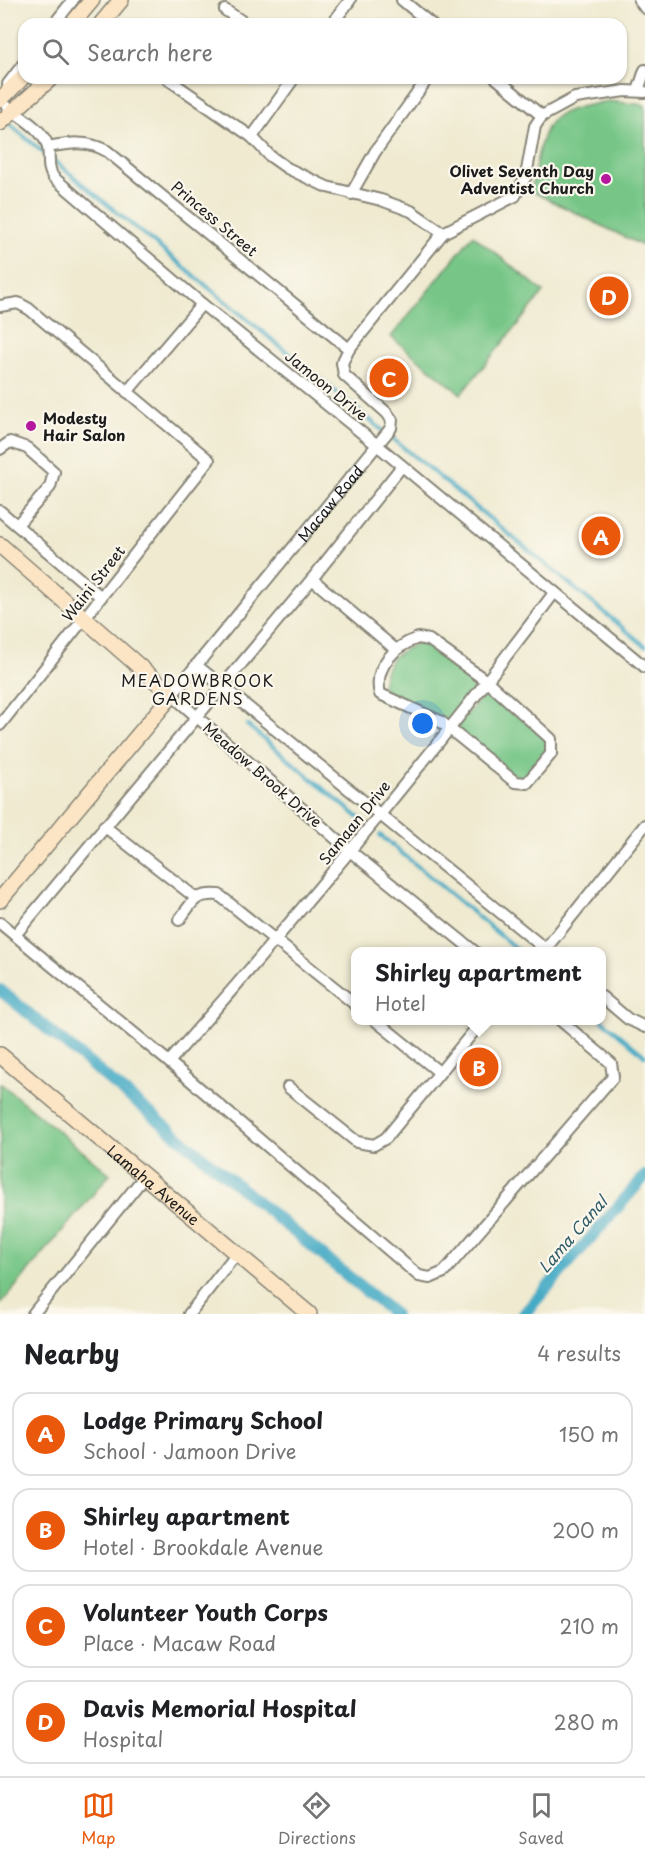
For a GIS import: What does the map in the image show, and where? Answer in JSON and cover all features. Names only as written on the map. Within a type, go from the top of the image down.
[{"type":"street","points":[[59,18],[73,0]]},
{"type":"street","points":[[77,18],[92,0]]},
{"type":"street","points":[[106,18],[122,0]]},
{"type":"street","points":[[336,18],[350,0]]},
{"type":"street","points":[[402,0],[424,18]]},
{"type":"street","points":[[639,0],[645,8]]},
{"type":"street","points":[[225,10],[237,18]]},
{"type":"street","points":[[349,349],[443,234],[515,196],[526,176],[534,126],[542,116],[575,98],[642,92],[645,70]]},
{"type":"street","points":[[0,94],[18,71]]},
{"type":"street","points":[[5,119],[0,100],[18,82]]},
{"type":"street","points":[[5,119],[44,84]]},
{"type":"street","points":[[175,84],[252,137],[270,156],[287,168],[327,187],[381,200],[411,211],[443,234]]},
{"type":"street","points":[[252,137],[290,84]]},
{"type":"street","points":[[351,194],[375,152],[424,84]]},
{"type":"street","points":[[503,84],[542,116]]},
{"type":"street","points":[[5,119],[31,125],[48,149]]},
{"type":"street","name":"Princess Street","points":[[48,149],[81,142],[108,151],[349,349]]},
{"type":"street","name":"Jamoon Drive","points":[[48,149],[49,171],[53,177],[202,304],[380,442],[402,466],[645,667]]},
{"type":"street","points":[[0,306],[18,303],[29,309],[127,392],[202,304]]},
{"type":"street","name":"Macaw Road","points":[[0,900],[391,428],[392,420],[387,413],[344,375],[342,363],[349,349]]},
{"type":"street","name":"Waini Street","points":[[0,725],[209,460],[127,392]]},
{"type":"street","points":[[0,449],[10,442],[18,444],[54,472],[50,487],[16,525]]},
{"type":"street","points":[[15,935],[312,579],[402,466]]},
{"type":"street","points":[[0,511],[101,597]]},
{"type":"street","name":"Meadow Brook Drive","points":[[1,548],[85,618],[350,851],[470,947]]},
{"type":"street","points":[[312,579],[395,649]]},
{"type":"street","name":"Samaan Drive","points":[[169,1062],[276,940],[380,815],[488,682],[554,594]]},
{"type":"street","points":[[418,638],[429,640],[488,682],[551,739],[551,754],[527,783],[515,782],[449,729],[423,712],[380,694],[377,685],[381,671],[395,649],[418,638]]},
{"type":"street","points":[[196,665],[542,947]]},
{"type":"street","points":[[548,947],[645,825]]},
{"type":"street","points":[[104,826],[196,898]]},
{"type":"street","points":[[179,920],[196,898],[204,894],[219,895],[351,1001]]},
{"type":"street","points":[[0,923],[169,1062],[419,1276],[430,1278],[444,1272],[611,1081],[614,1067],[566,1025]]},
{"type":"street","points":[[606,1000],[628,1019],[645,1027]]},
{"type":"street","points":[[381,1025],[439,1072]]},
{"type":"street","points":[[288,1087],[357,1142],[375,1146],[386,1138],[479,1025]]},
{"type":"street","name":"Lamaha Avenue","points":[[0,1055],[309,1314]]},
{"type":"street","points":[[33,1314],[144,1177]]},
{"type":"street","points":[[189,1314],[237,1253]]},
{"type":"green space","points":[[608,101],[645,105],[645,247],[531,191],[541,142],[554,119],[580,107]]},
{"type":"green space","points":[[473,235],[544,292],[461,394],[391,337]]},
{"type":"green space","points":[[422,641],[482,684],[448,724],[391,696],[382,686],[386,668],[394,657]]},
{"type":"green space","points":[[489,688],[548,740],[544,759],[521,781],[455,729]]},
{"type":"green space","points":[[0,1083],[110,1174],[0,1305]]},
{"type":"waterway","points":[[6,121],[46,155]]},
{"type":"waterway","points":[[52,159],[645,646]]},
{"type":"waterway","points":[[247,725],[365,823]]},
{"type":"waterway","points":[[380,835],[514,947]]},
{"type":"waterway","points":[[0,990],[394,1314]]},
{"type":"waterway","points":[[606,1023],[645,1056]]},
{"type":"waterway","name":"Lama Canal","points":[[524,1314],[645,1176]]},
{"type":"place","name":"Olivet Seventh Day Adventist Church","points":[[606,179]]},
{"type":"place","name":"Davis Memorial Hospital","points":[[609,296]]},
{"type":"place","name":"Volunteer Youth Corps","points":[[389,378]]},
{"type":"place","name":"Modesty Hair Salon","points":[[31,426]]},
{"type":"place","name":"Lodge Primary School","points":[[601,536]]},
{"type":"place","name":"Shirley apartment","points":[[479,1067]]},
{"type":"district","name":"MEADOWBROOK GARDENS","points":[[198,689]]}]
